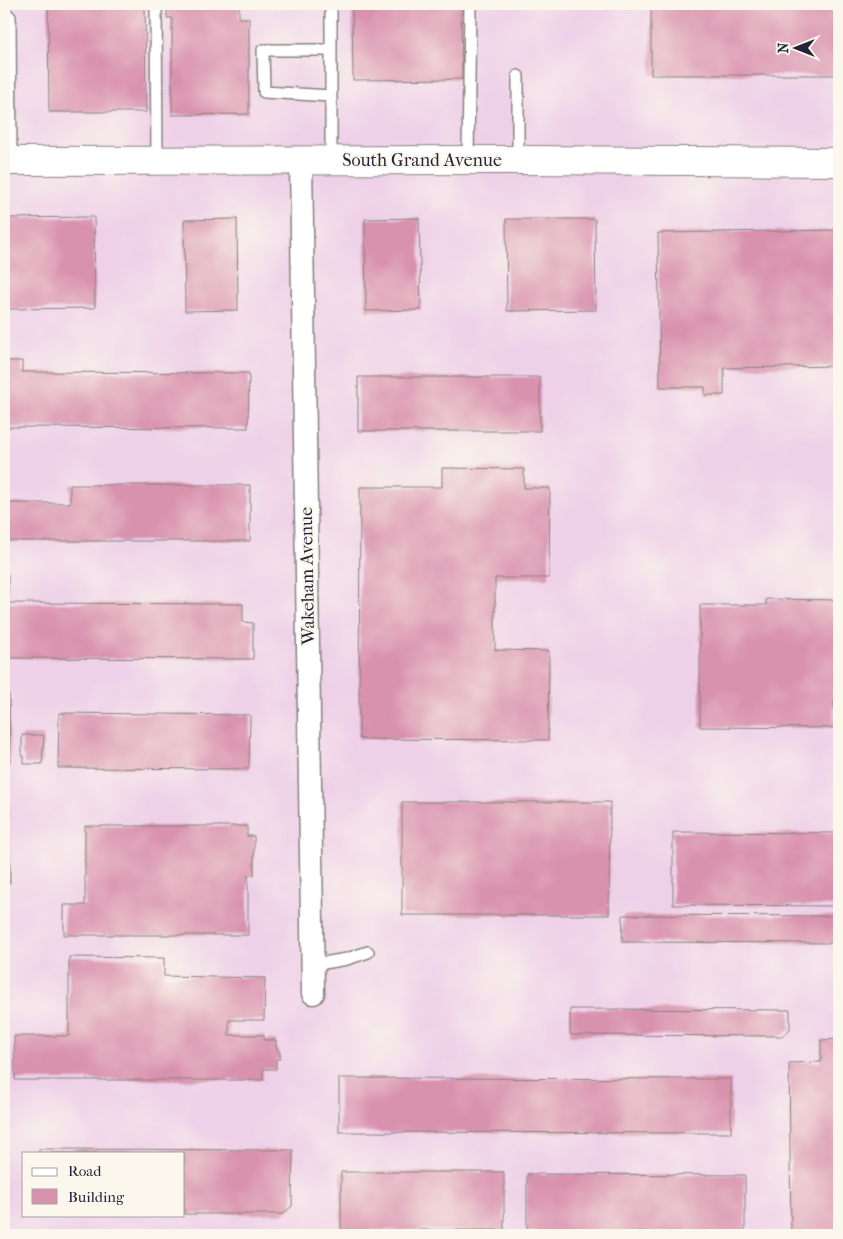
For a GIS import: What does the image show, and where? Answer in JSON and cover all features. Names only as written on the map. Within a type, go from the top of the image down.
[{"type":"main road","name":"South Grand Avenue","points":[[7,161],[518,160],[839,162]]},
{"type":"street","name":"Wakeham Avenue","points":[[301,160],[313,993]]},
{"type":"lane","points":[[156,4],[157,160]]},
{"type":"lane","points":[[331,4],[331,160]]},
{"type":"lane","points":[[468,160],[470,4]]},
{"type":"lane","points":[[4,11],[10,17],[7,161]]},
{"type":"lane","points":[[331,50],[264,50],[264,92],[331,96]]},
{"type":"lane","points":[[518,76],[518,160]]},
{"type":"lane","points":[[312,965],[347,959],[368,952]]},
{"type":"shaded area","points":[[4,4],[839,4],[839,1235],[4,1235]]},
{"type":"building","points":[[48,4],[145,4],[146,112],[49,112]]},
{"type":"building","points":[[167,4],[239,4],[239,18],[249,18],[249,114],[172,115],[172,18],[167,18]]},
{"type":"building","points":[[352,4],[461,4],[462,79],[353,80]]},
{"type":"building","points":[[651,4],[839,4],[839,75],[651,75]]},
{"type":"building","points":[[94,217],[95,308],[5,309],[4,218]]},
{"type":"building","points":[[419,218],[421,310],[366,311],[365,219]]},
{"type":"building","points":[[237,219],[238,310],[185,311],[184,220]]},
{"type":"building","points":[[506,219],[595,219],[596,310],[507,311]]},
{"type":"building","points":[[839,230],[839,366],[724,368],[724,395],[705,395],[705,387],[660,387],[658,233]]},
{"type":"building","points":[[6,361],[22,361],[22,372],[249,373],[248,428],[6,427]]},
{"type":"building","points":[[358,377],[540,377],[540,431],[358,431]]},
{"type":"building","points":[[442,468],[524,469],[524,488],[550,488],[549,578],[495,578],[495,650],[549,651],[548,740],[359,739],[360,487],[442,487]]},
{"type":"building","points":[[70,485],[250,485],[250,541],[7,541],[7,503],[70,503]]},
{"type":"building","points":[[4,574],[8,574],[8,603],[243,604],[243,622],[253,623],[253,659],[8,658],[8,654],[4,654]]},
{"type":"building","points":[[766,599],[839,600],[839,700],[834,700],[834,728],[700,727],[700,605],[766,605]]},
{"type":"building","points":[[9,694],[10,762],[4,762],[4,695]]},
{"type":"building","points":[[59,713],[250,715],[249,769],[58,768]]},
{"type":"building","points":[[22,735],[44,735],[42,764],[24,764]]},
{"type":"building","points":[[4,801],[9,801],[10,883],[4,883]]},
{"type":"building","points":[[402,802],[610,802],[609,915],[402,915]]},
{"type":"building","points":[[85,826],[247,826],[247,836],[254,836],[254,875],[248,875],[248,935],[64,935],[64,905],[85,905]]},
{"type":"building","points":[[673,832],[839,833],[839,906],[673,905]]},
{"type":"building","points":[[623,915],[839,916],[839,943],[622,942]]},
{"type":"building","points":[[69,957],[164,958],[164,976],[265,978],[264,1020],[229,1020],[229,1035],[264,1035],[264,1040],[276,1040],[276,1048],[280,1053],[280,1059],[276,1059],[276,1069],[263,1069],[263,1080],[15,1080],[14,1036],[69,1036]]},
{"type":"building","points":[[570,1009],[790,1010],[790,1029],[782,1036],[570,1035]]},
{"type":"building","points":[[839,1039],[839,1235],[791,1235],[789,1063],[821,1062],[821,1040]]},
{"type":"building","points":[[339,1078],[731,1079],[731,1133],[339,1132]]},
{"type":"building","points":[[39,1149],[293,1150],[292,1206],[283,1214],[185,1214],[185,1152],[39,1152]]},
{"type":"building","points":[[341,1172],[504,1172],[504,1230],[341,1230]]},
{"type":"building","points":[[527,1174],[745,1175],[745,1233],[527,1232]]}]
